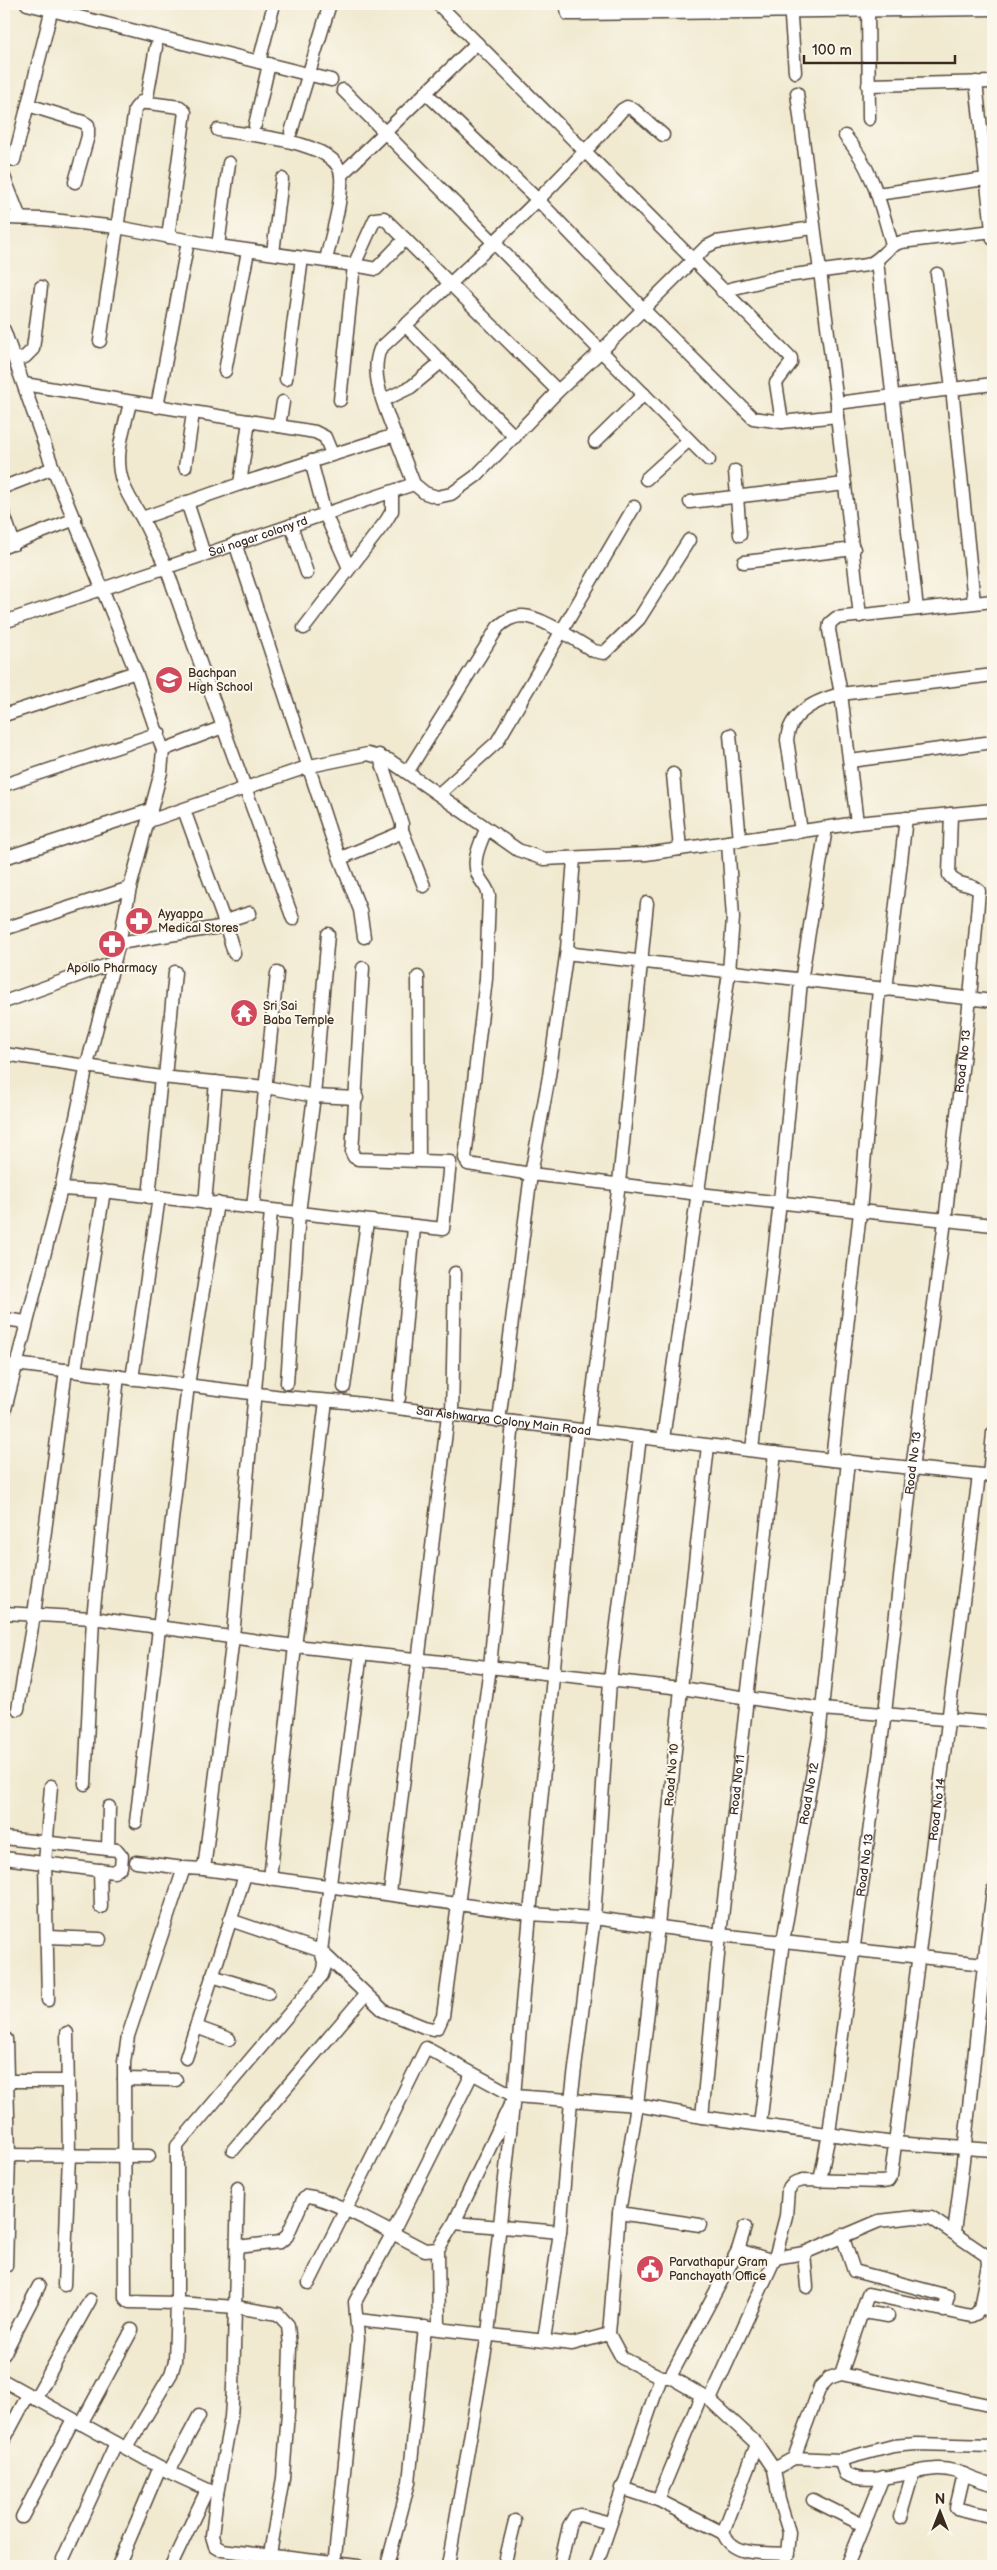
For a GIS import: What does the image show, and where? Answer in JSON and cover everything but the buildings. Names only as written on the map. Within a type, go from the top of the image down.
[{"type":"street","points":[[27,4],[52,7],[331,80]]},
{"type":"street","points":[[255,125],[274,4]]},
{"type":"street","points":[[438,4],[691,261],[791,358],[791,363],[776,383],[782,422]]},
{"type":"street","points":[[566,4],[568,14],[643,8],[950,6],[993,9]]},
{"type":"street","points":[[14,160],[52,7]]},
{"type":"street","points":[[291,132],[329,7]]},
{"type":"street","points":[[790,8],[795,72]]},
{"type":"street","points":[[868,8],[869,119]]},
{"type":"street","points":[[326,260],[341,175],[477,43]]},
{"type":"street","points":[[146,103],[156,47]]},
{"type":"street","points":[[722,291],[754,282],[868,265],[877,261],[892,244],[993,234],[990,179],[976,82]]},
{"type":"street","points":[[868,85],[993,82]]},
{"type":"street","points":[[343,90],[495,241],[688,441],[709,460]]},
{"type":"street","points":[[426,93],[538,200],[644,310],[753,418],[768,422],[782,422],[893,396],[993,384]]},
{"type":"street","points":[[797,93],[854,548],[860,616]]},
{"type":"street","points":[[100,341],[135,109],[141,102],[180,107],[185,112],[168,236]]},
{"type":"street","points":[[28,105],[84,122],[88,125],[88,136],[75,182]]},
{"type":"street","points":[[664,135],[633,109],[627,107],[622,110],[585,153],[538,200],[380,349],[376,359],[375,370],[384,400],[414,484],[425,493],[437,497],[451,494],[476,476],[558,391],[644,310],[706,247],[716,242],[813,228]]},
{"type":"street","points":[[218,130],[310,146],[330,157],[341,175]]},
{"type":"street","points":[[845,136],[861,155],[878,194],[892,244]]},
{"type":"street","points":[[218,246],[229,163]]},
{"type":"street","points":[[4,177],[20,218]]},
{"type":"street","points":[[274,253],[282,179]]},
{"type":"street","points":[[878,194],[990,179]]},
{"type":"street","points":[[340,400],[354,265],[375,219],[379,217],[384,218],[451,282],[558,391]]},
{"type":"street","points":[[4,218],[116,228],[248,251],[326,260],[376,269],[405,238]]},
{"type":"street","points":[[158,407],[188,240]]},
{"type":"street","points":[[225,371],[248,251]]},
{"type":"street","points":[[286,379],[302,258]]},
{"type":"street","points":[[877,261],[917,609]]},
{"type":"street","points":[[937,274],[952,388],[974,602]]},
{"type":"street","points":[[15,359],[25,357],[33,350],[41,287]]},
{"type":"street","points":[[405,326],[515,437]]},
{"type":"street","points":[[4,330],[53,468],[136,672],[159,733],[163,750],[161,772],[130,888],[119,943],[87,1065],[61,1189],[4,1413]]},
{"type":"street","points":[[384,400],[411,387],[441,362]]},
{"type":"street","points":[[24,384],[321,434],[332,454]]},
{"type":"street","points":[[595,442],[644,394]]},
{"type":"street","points":[[279,426],[283,402]]},
{"type":"street","points":[[130,403],[119,450],[119,468],[123,484],[166,567],[293,919]]},
{"type":"street","points":[[185,467],[193,413]]},
{"type":"street","points":[[240,484],[249,422]]},
{"type":"street","points":[[142,518],[240,484],[395,435]]},
{"type":"street","points":[[646,479],[688,441]]},
{"type":"street","points":[[311,461],[325,514],[349,568]]},
{"type":"street","points":[[4,488],[53,468]]},
{"type":"street","points":[[735,471],[740,536]]},
{"type":"street","name":"Sai nagar colony rd","points":[[4,622],[414,484]]},
{"type":"street","points":[[690,502],[845,484]]},
{"type":"street","points":[[304,628],[386,521],[392,511],[392,492]]},
{"type":"street","points":[[187,502],[204,554]]},
{"type":"street","points":[[440,793],[497,742],[634,507]]},
{"type":"street","points":[[4,515],[9,545],[75,519]]},
{"type":"street","points":[[291,525],[308,573]]},
{"type":"street","points":[[408,771],[498,627],[509,618],[522,616],[534,618],[594,651],[604,653],[610,650],[639,619],[689,540]]},
{"type":"street","points":[[235,543],[340,858],[360,910],[364,937]]},
{"type":"street","points":[[744,562],[854,548]]},
{"type":"street","points":[[857,823],[841,694],[829,630],[830,623],[836,618],[993,600]]},
{"type":"street","points":[[4,715],[136,672]]},
{"type":"street","points":[[801,831],[787,740],[792,722],[807,707],[823,698],[841,694],[993,675]]},
{"type":"street","points":[[163,750],[223,728]]},
{"type":"street","points":[[4,785],[159,733]]},
{"type":"street","points":[[663,1439],[729,972],[733,918],[734,841],[730,735]]},
{"type":"street","points":[[850,761],[993,742]]},
{"type":"street","points":[[379,755],[402,824],[402,830],[424,886]]},
{"type":"street","points":[[4,858],[150,815],[184,810],[310,766],[352,756],[379,755],[408,771],[486,829],[518,850],[544,859],[574,859],[680,849],[857,823],[993,810]]},
{"type":"street","points":[[673,774],[680,849]]},
{"type":"street","points":[[184,810],[226,924],[234,953]]},
{"type":"street","name":"Road No 13","points":[[820,2181],[829,2133],[852,1948],[885,1713],[912,1468],[946,1221],[970,998],[979,892],[976,888],[958,884],[949,875],[951,814]]},
{"type":"street","points":[[832,1460],[883,989],[906,818]]},
{"type":"street","points":[[752,1450],[780,1202],[801,981],[826,828]]},
{"type":"street","points":[[486,829],[476,857],[476,869],[479,878],[488,889],[489,896],[486,979],[465,1158],[468,1164],[531,1174],[699,1194],[993,1225]]},
{"type":"street","points":[[340,858],[398,834],[402,830]]},
{"type":"street","points":[[499,1421],[531,1174],[549,1076],[567,948],[574,859]]},
{"type":"street","points":[[4,929],[130,888]]},
{"type":"street","points":[[448,2566],[488,2334],[514,2096],[530,1914],[555,1673],[582,1430],[619,1183],[647,903]]},
{"type":"street","points":[[119,943],[226,924],[250,913]]},
{"type":"street","points":[[287,1383],[299,1213],[314,1096],[328,934]]},
{"type":"street","points":[[567,948],[574,954],[801,981],[993,1001]]},
{"type":"street","points":[[4,1002],[113,963]]},
{"type":"street","points":[[61,1189],[104,1191],[443,1230],[450,1162],[354,1157],[363,968]]},
{"type":"street","points":[[132,1379],[154,1197],[163,1077],[174,972]]},
{"type":"street","points":[[253,1208],[277,973]]},
{"type":"street","points":[[418,977],[418,1160]]},
{"type":"street","points":[[4,1054],[163,1077],[266,1087],[314,1096],[357,1098]]},
{"type":"street","points":[[136,1822],[211,1203],[216,1082]]},
{"type":"street","points":[[18,1709],[70,1371],[104,1191]]},
{"type":"street","points":[[204,1869],[233,1636],[271,1211]]},
{"type":"street","points":[[344,1387],[367,1222]]},
{"type":"street","points":[[398,1398],[414,1227]]},
{"type":"street","points":[[390,1893],[450,1415],[455,1274]]},
{"type":"street","points":[[4,1319],[26,1322]]},
{"type":"street","name":"Sai Aishwarya Colony Main Road","points":[[15,1364],[255,1394],[987,1476]]},
{"type":"street","points":[[85,1784],[93,1618],[118,1376]]},
{"type":"street","points":[[270,1878],[295,1646],[326,1401]]},
{"type":"street","points":[[230,1920],[321,1951],[365,1995],[384,2011],[424,2027],[433,2029],[438,2027],[443,2016],[456,1904],[490,1667],[513,1422]]},
{"type":"street","name":"Road No 14","points":[[820,2181],[888,2181],[891,2176],[950,1719],[993,1433]]},
{"type":"street","points":[[544,2340],[560,2232],[571,2100],[594,1918],[610,1681],[640,1437]]},
{"type":"street","name":"Road No 10","points":[[609,2334],[619,2213],[637,2105],[658,1926],[681,1688],[708,1446]]},
{"type":"street","name":"Road No 11","points":[[702,2116],[720,1935],[775,1453]]},
{"type":"street","name":"Road No 12","points":[[760,2124],[782,1941],[822,1708],[848,1461]]},
{"type":"street","points":[[4,1613],[93,1618],[295,1646],[555,1673],[681,1688],[822,1708],[993,1723]]},
{"type":"street","points":[[63,2559],[121,2446],[171,2374],[175,2361],[177,2146],[322,1975],[325,1966],[321,1951],[361,1653]]},
{"type":"street","points":[[48,2000],[45,1864],[51,1786]]},
{"type":"street","points":[[108,1849],[109,1807]]},
{"type":"street","points":[[4,1838],[108,1849],[120,1852],[121,1868],[114,1872],[4,1858]]},
{"type":"street","points":[[136,1862],[390,1893],[530,1914],[594,1918],[720,1935],[988,1964]]},
{"type":"street","points":[[184,1868],[128,2036],[124,2062],[125,2298],[129,2302],[236,2307],[278,2314],[288,2325],[290,2346],[284,2468],[268,2561]]},
{"type":"street","points":[[100,1870],[101,1907]]},
{"type":"street","points":[[186,2058],[245,1875]]},
{"type":"street","points":[[954,2232],[988,1964],[993,1890]]},
{"type":"street","points":[[47,1938],[100,1939]]},
{"type":"street","points":[[212,1976],[268,1993]]},
{"type":"street","points":[[233,2150],[365,1995]]},
{"type":"street","points":[[196,2027],[229,2039]]},
{"type":"street","points":[[64,2285],[69,2155],[67,2033]]},
{"type":"street","points":[[6,2039],[6,2266]]},
{"type":"street","points":[[309,2283],[426,2048],[514,2096],[637,2105],[894,2143],[993,2150]]},
{"type":"street","points":[[334,2564],[358,2320],[354,2310],[355,2302],[392,2234],[472,2074]]},
{"type":"street","points":[[124,2079],[176,2080]]},
{"type":"street","points":[[7,2081],[68,2081]]},
{"type":"street","points":[[387,2566],[409,2482],[432,2328],[438,2250],[454,2223],[514,2096]]},
{"type":"street","points":[[6,2155],[149,2156]]},
{"type":"street","points":[[658,2500],[705,2398],[774,2260],[786,2216],[788,2190],[794,2183],[803,2180],[820,2181]]},
{"type":"street","points":[[238,2188],[236,2307],[231,2417],[212,2492],[212,2536],[214,2546],[222,2550],[268,2561],[358,2566]]},
{"type":"street","points":[[237,2247],[280,2242],[287,2236],[303,2200],[307,2196],[314,2196],[426,2250],[438,2250]]},
{"type":"street","points":[[619,2213],[700,2225]]},
{"type":"street","points":[[738,2250],[774,2260],[804,2253],[842,2235],[879,2221],[915,2217],[931,2218],[987,2256],[989,2283],[977,2314],[971,2316],[868,2294],[864,2312],[841,2374]]},
{"type":"street","points":[[454,2223],[560,2232]]},
{"type":"street","points":[[596,2566],[621,2488],[665,2377],[738,2250],[745,2227]]},
{"type":"street","points":[[842,2235],[854,2271],[948,2296],[944,2311]]},
{"type":"street","points":[[804,2253],[807,2287]]},
{"type":"street","points":[[4,2354],[39,2286]]},
{"type":"street","points":[[4,2440],[90,2300]]},
{"type":"street","points":[[980,2308],[993,2312]]},
{"type":"street","points":[[864,2312],[888,2316]]},
{"type":"street","points":[[358,2320],[572,2344],[609,2334],[622,2358],[665,2377],[705,2398],[757,2444],[774,2469],[779,2500],[789,2532],[787,2560],[734,2549],[727,2542],[723,2533],[658,2500],[621,2488]]},
{"type":"street","points":[[22,2517],[132,2330]]},
{"type":"street","points":[[794,2458],[820,2388],[830,2378],[841,2374],[993,2406]]},
{"type":"street","points":[[4,2381],[121,2446],[212,2492]]},
{"type":"street","points":[[118,2566],[165,2469],[199,2416]]},
{"type":"street","points":[[723,2533],[757,2444]]},
{"type":"street","points":[[774,2469],[794,2458],[840,2460],[893,2446],[993,2446]]},
{"type":"street","points":[[840,2460],[845,2474],[851,2477],[883,2477],[937,2469],[952,2470],[993,2484]]},
{"type":"street","points":[[900,2517],[913,2473]]},
{"type":"street","points":[[964,2474],[956,2508],[993,2517]]},
{"type":"street","points":[[847,2566],[883,2477]]},
{"type":"street","points":[[171,2566],[212,2492]]},
{"type":"street","points":[[813,2500],[864,2525]]},
{"type":"street","points":[[560,2566],[569,2526],[575,2516],[580,2515],[610,2523]]},
{"type":"street","points":[[504,2566],[515,2521]]},
{"type":"place","name":"Bachpan High School","points":[[169,680]]},
{"type":"place","name":"Ayyappa Medical Stores","points":[[139,921]]},
{"type":"place","name":"Apollo Pharmacy","points":[[112,944]]},
{"type":"place","name":"Sri Sai Baba Temple","points":[[244,1013]]},
{"type":"place","name":"Parvathapur Gram Panchayath Office","points":[[650,2269]]}]
